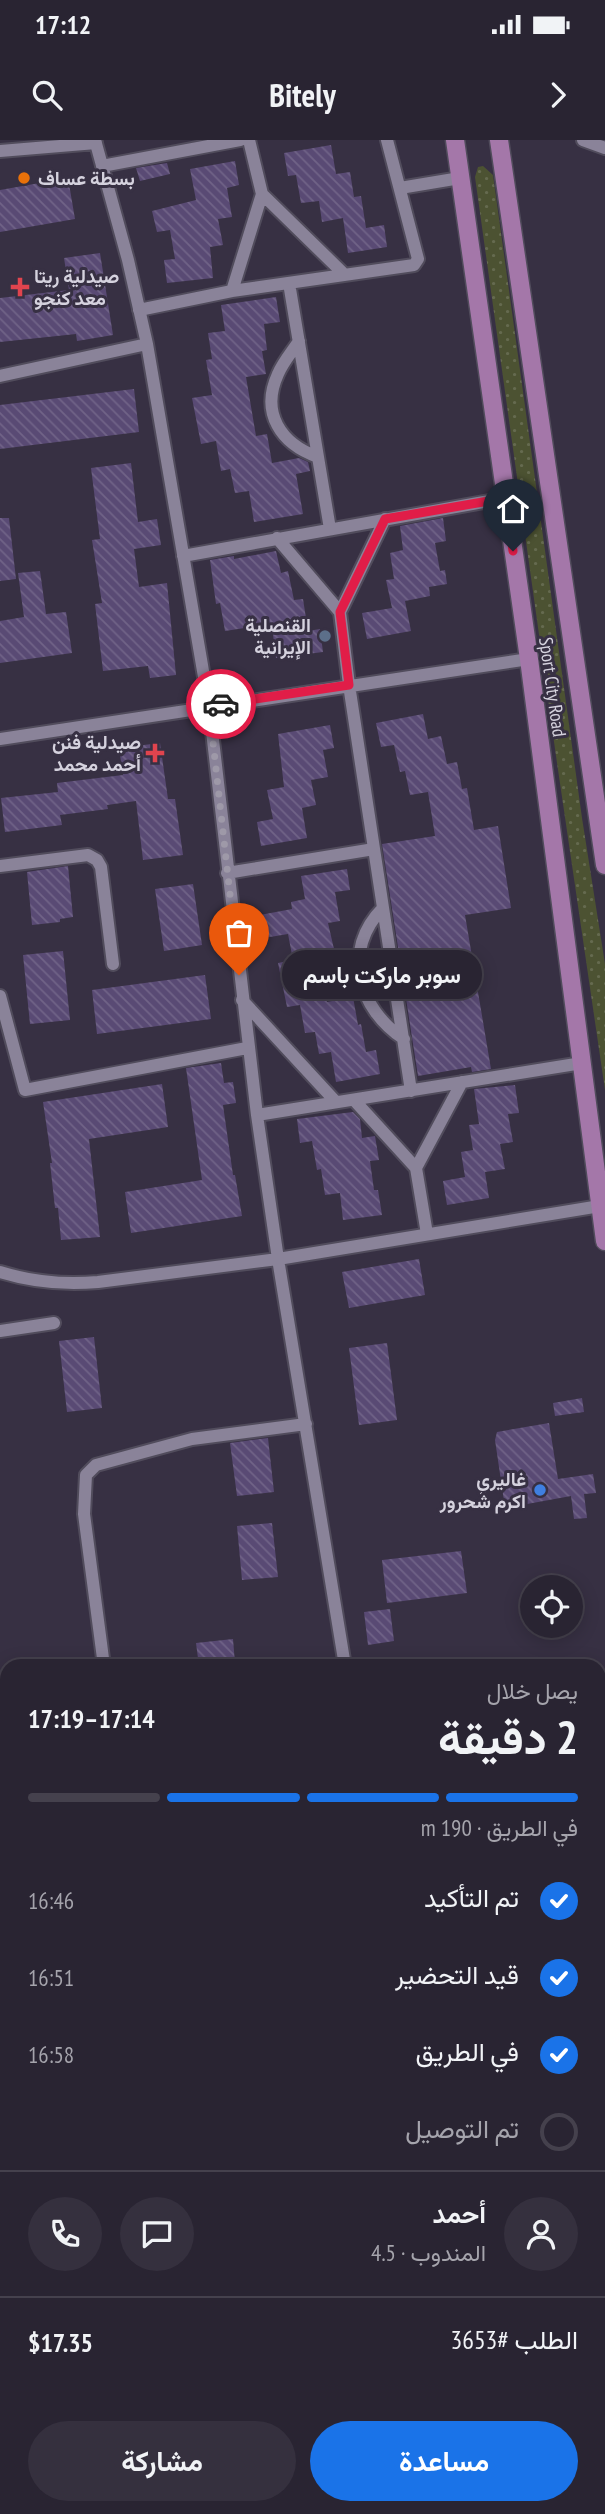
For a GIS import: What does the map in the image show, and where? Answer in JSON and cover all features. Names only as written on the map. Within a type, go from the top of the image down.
[{"type":"main road","name":"Sport City Road","points":[[455,140],[529,659],[605,1241]]},
{"type":"main road","name":"Sport City Road","points":[[499,140],[605,866]]},
{"type":"street","points":[[102,166],[240,140]]},
{"type":"street","points":[[232,290],[262,194],[249,140]]},
{"type":"street","points":[[139,310],[232,290],[414,265],[418,259],[387,140]]},
{"type":"street","points":[[583,140],[605,148]]},
{"type":"street","points":[[0,150],[95,142],[147,344],[209,706],[247,1048],[278,1259],[344,1659]]},
{"type":"street","points":[[400,188],[460,178]]},
{"type":"street","points":[[262,194],[345,275]]},
{"type":"street","points":[[289,283],[330,529]]},
{"type":"street","points":[[299,341],[278,373],[271,402],[275,422],[285,436],[302,452],[318,457]]},
{"type":"street","points":[[0,376],[147,344]]},
{"type":"street","points":[[183,556],[506,498]]},
{"type":"street","points":[[385,519],[340,612],[411,1091]]},
{"type":"street","points":[[277,538],[340,612]]},
{"type":"street","points":[[0,739],[529,659]]},
{"type":"street","points":[[227,873],[374,849]]},
{"type":"street","points":[[0,866],[88,855],[97,860],[101,867],[113,964]]},
{"type":"street","points":[[383,908],[374,918],[364,940],[359,971],[361,986],[369,1005],[389,1030],[404,1039]]},
{"type":"street","points":[[0,996],[25,1090],[247,1048]]},
{"type":"street","points":[[242,1000],[336,1102]]},
{"type":"street","points":[[257,1115],[582,1063]]},
{"type":"street","points":[[416,1168],[462,1082]]},
{"type":"street","points":[[354,1100],[416,1168],[427,1234]]},
{"type":"street","points":[[0,1272],[23,1279],[71,1285],[278,1259],[600,1206]]},
{"type":"street","points":[[0,1331],[54,1323]]},
{"type":"street","points":[[103,1659],[84,1514],[86,1475],[96,1465],[192,1439],[306,1424]]},
{"type":"green space","points":[[483,166],[493,175],[582,818],[605,964],[605,1090],[475,177],[478,167]]},
{"type":"building","points":[[331,145],[336,174],[350,172],[354,197],[361,196],[366,228],[384,225],[387,247],[348,253],[343,218],[322,222],[319,201],[301,203],[296,175],[288,176],[284,153]]},
{"type":"building","points":[[235,161],[239,185],[227,188],[232,217],[218,219],[223,245],[210,247],[213,278],[167,283],[164,260],[175,259],[170,230],[157,232],[152,211],[196,200],[190,169]]},
{"type":"building","points":[[167,163],[170,174],[140,181],[136,168]]},
{"type":"building","points":[[68,178],[75,219],[0,232],[0,190]]},
{"type":"building","points":[[100,253],[113,335],[77,341],[76,334],[0,342],[0,298],[69,290],[64,258]]},
{"type":"building","points":[[276,297],[280,322],[264,324],[267,350],[262,351],[266,374],[246,377],[256,436],[267,434],[272,463],[299,458],[308,462],[310,471],[296,474],[303,514],[254,522],[249,491],[235,493],[230,469],[221,471],[216,441],[201,444],[192,398],[212,395],[206,360],[212,359],[208,333],[225,331],[221,305]]},
{"type":"building","points":[[134,389],[139,432],[0,449],[0,405]]},
{"type":"building","points":[[131,463],[138,522],[157,519],[161,545],[134,549],[139,587],[167,583],[176,675],[150,678],[148,666],[103,671],[95,604],[102,603],[92,540],[100,539],[91,468]]},
{"type":"building","points":[[0,518],[9,518],[16,579],[0,581]]},
{"type":"building","points":[[443,518],[446,541],[435,543],[440,571],[445,570],[447,584],[429,587],[430,596],[405,601],[411,631],[367,639],[362,613],[392,608],[386,580],[394,579],[390,553],[403,550],[400,526]]},
{"type":"building","points":[[276,551],[281,573],[288,571],[294,600],[303,599],[308,631],[320,629],[323,652],[276,658],[272,627],[258,629],[258,626],[225,631],[220,603],[216,604],[210,560],[234,556],[234,559]]},
{"type":"building","points":[[40,571],[46,614],[66,612],[72,653],[0,663],[0,621],[24,617],[18,573]]},
{"type":"building","points":[[423,714],[428,739],[441,736],[447,764],[457,762],[462,789],[467,788],[474,830],[498,826],[511,908],[465,915],[491,1069],[472,1072],[471,1067],[418,1076],[382,844],[435,836],[428,792],[410,795],[405,771],[400,772],[394,745],[381,747],[376,723]]},
{"type":"building","points":[[330,725],[334,748],[323,750],[328,777],[311,780],[316,805],[302,808],[307,838],[261,846],[257,822],[273,819],[267,790],[284,787],[278,734]]},
{"type":"building","points":[[160,743],[168,799],[175,799],[183,855],[143,860],[136,801],[107,805],[108,809],[60,815],[62,825],[5,832],[1,798],[58,792],[57,783],[123,775],[119,748]]},
{"type":"building","points":[[68,866],[73,917],[60,919],[60,922],[32,925],[27,872]]},
{"type":"building","points":[[347,869],[350,890],[335,892],[340,921],[328,923],[334,949],[316,952],[327,1002],[353,997],[366,1052],[376,1050],[380,1074],[336,1082],[331,1052],[319,1054],[315,1032],[305,1033],[300,1005],[287,1007],[278,963],[293,960],[288,934],[264,938],[260,915],[292,909],[291,902],[305,899],[301,876]]},
{"type":"building","points":[[193,884],[202,945],[164,951],[155,889]]},
{"type":"building","points":[[63,951],[70,1020],[30,1024],[23,955]]},
{"type":"building","points":[[205,975],[211,1019],[97,1034],[92,990]]},
{"type":"building","points":[[221,1063],[224,1083],[233,1082],[236,1103],[223,1105],[242,1216],[131,1233],[125,1192],[202,1180],[186,1068]]},
{"type":"building","points":[[162,1084],[168,1127],[89,1139],[100,1237],[61,1240],[43,1102]]},
{"type":"building","points":[[515,1085],[519,1113],[508,1114],[513,1142],[500,1144],[505,1169],[485,1172],[489,1198],[447,1205],[443,1181],[465,1177],[461,1152],[473,1150],[469,1125],[479,1124],[474,1089]]},
{"type":"building","points":[[353,1112],[360,1119],[362,1138],[375,1136],[379,1160],[370,1161],[374,1190],[378,1190],[382,1215],[343,1220],[340,1193],[325,1195],[321,1169],[317,1170],[312,1141],[300,1143],[297,1119]]},
{"type":"building","points":[[419,1259],[425,1295],[349,1308],[342,1272]]},
{"type":"building","points":[[94,1337],[102,1408],[67,1412],[59,1341]]},
{"type":"building","points":[[387,1343],[397,1420],[359,1425],[349,1348]]},
{"type":"building","points":[[582,1398],[584,1412],[555,1416],[553,1403]]},
{"type":"building","points":[[549,1423],[558,1479],[593,1474],[596,1493],[584,1494],[587,1518],[574,1519],[571,1496],[505,1508],[495,1440],[497,1432]]},
{"type":"building","points":[[268,1438],[274,1492],[237,1496],[230,1443]]},
{"type":"building","points":[[272,1523],[278,1577],[242,1580],[237,1526]]},
{"type":"building","points":[[461,1551],[467,1593],[387,1603],[382,1560]]},
{"type":"building","points":[[390,1609],[394,1641],[368,1645],[364,1612]]},
{"type":"building","points":[[233,1639],[235,1659],[198,1659],[196,1643]]},
{"type":"way so far","points":[[221,704],[209,706],[239,975]]},
{"type":"place","name":"بسطة عساف","points":[[24,178]]},
{"type":"place","name":"صيدلية ريتا معد كنجو","points":[[20,287]]},
{"type":"place","name":"القنصلية الإيرانية","points":[[325,636]]},
{"type":"place","name":"صيدلية فنن أحمد محمد","points":[[155,753]]},
{"type":"place","name":"سوبر ماركت باسم","points":[[239,975]]},
{"type":"place","name":"غاليري اكرم شحرور","points":[[540,1490]]},
{"type":"route","points":[[221,704],[349,685],[340,612],[385,519],[506,498],[513,551]]}]
